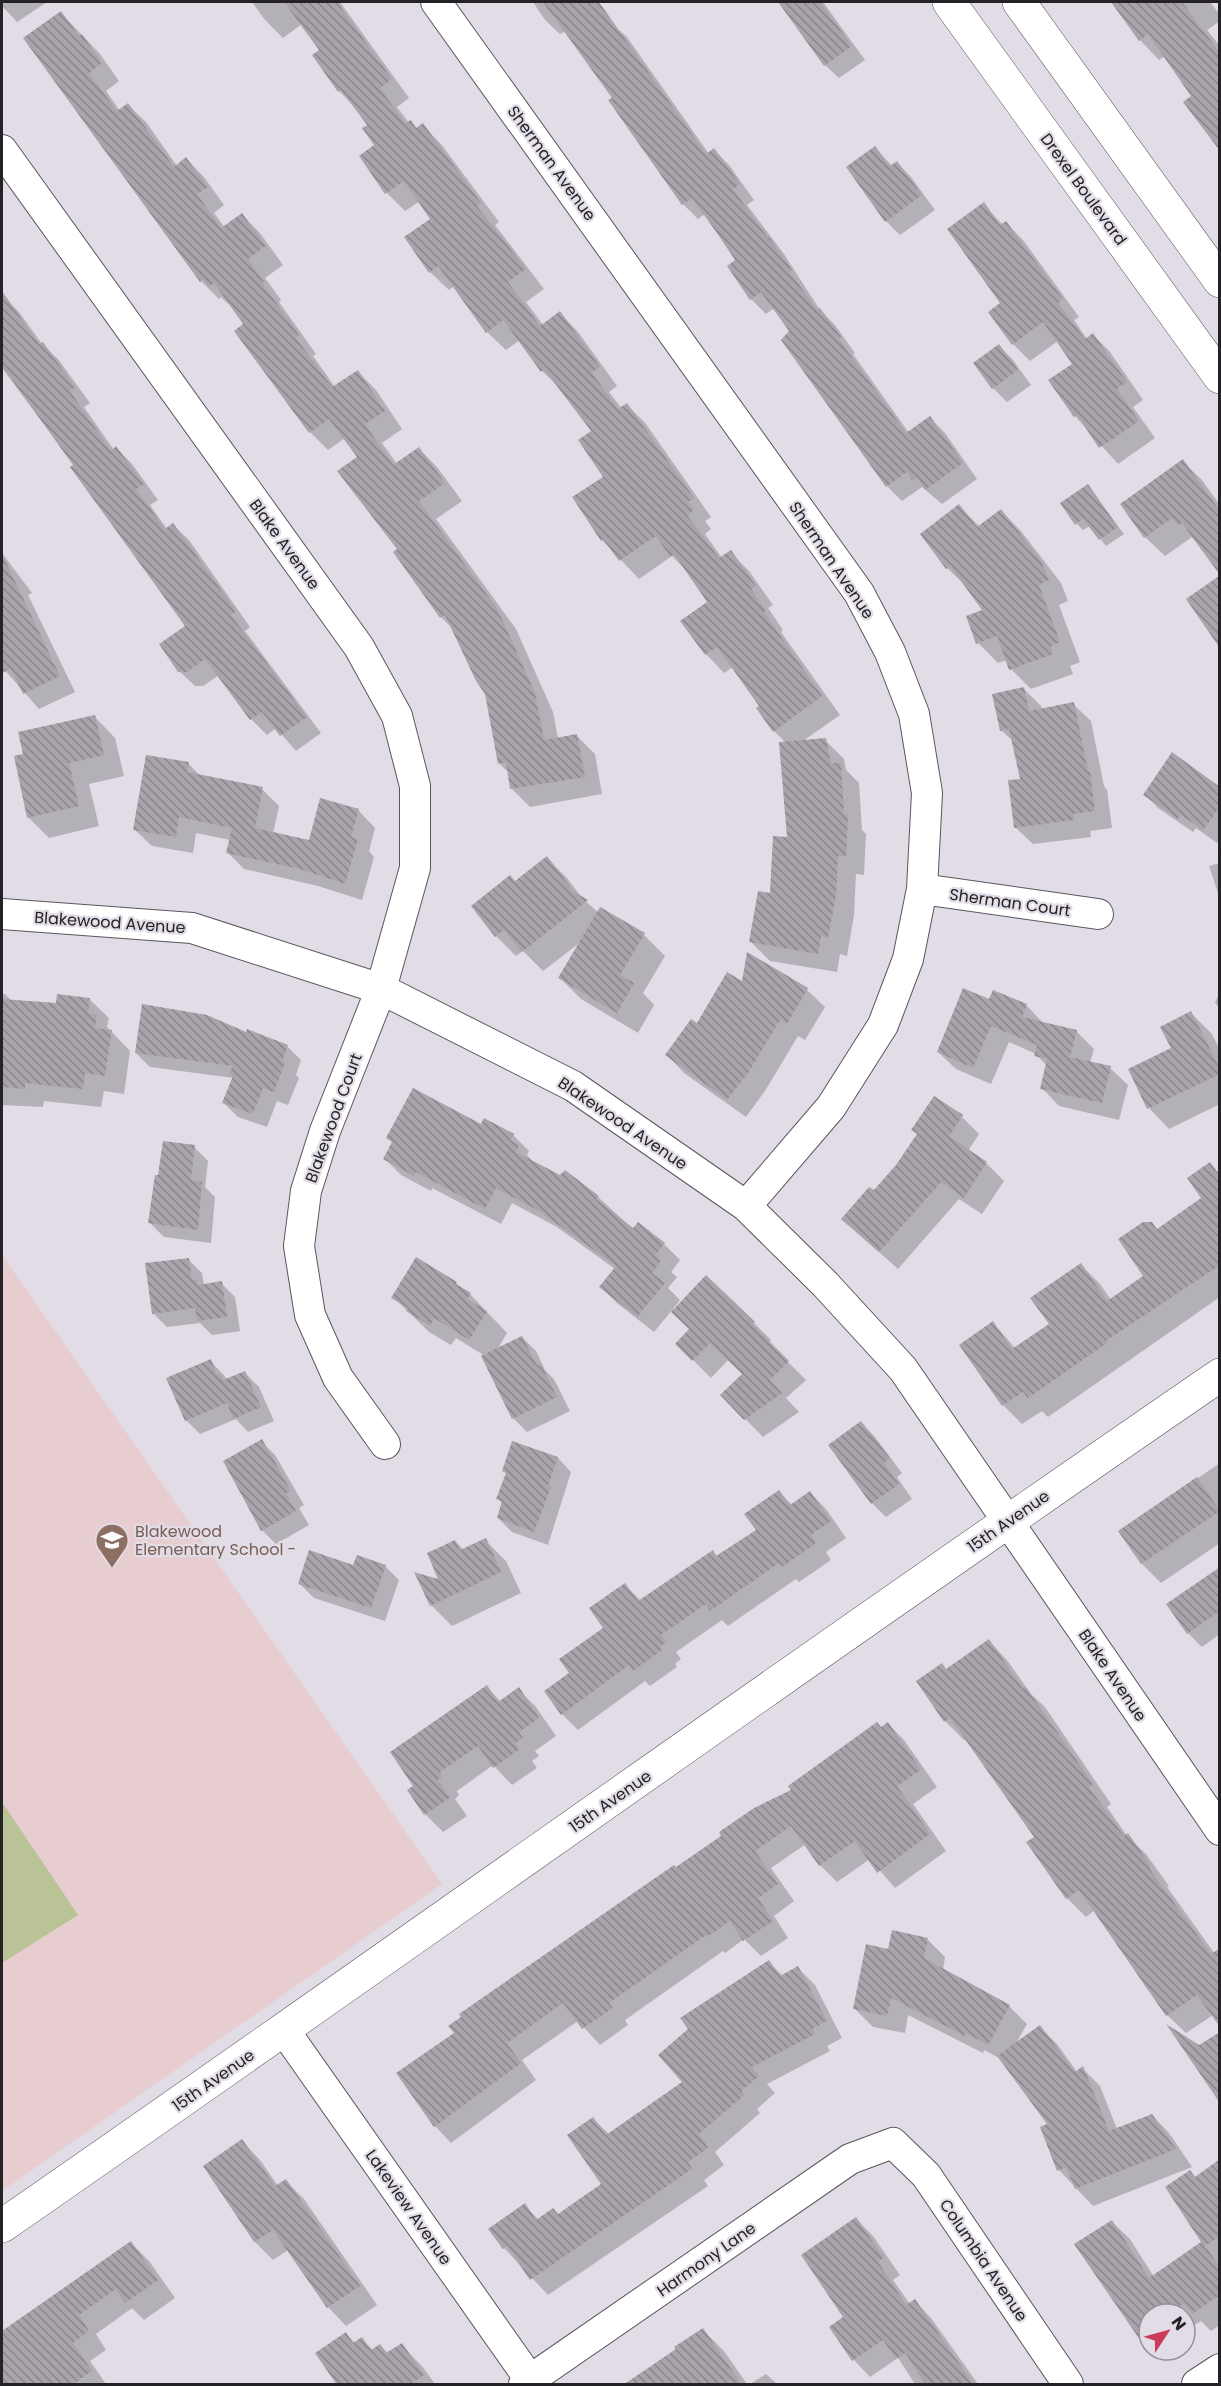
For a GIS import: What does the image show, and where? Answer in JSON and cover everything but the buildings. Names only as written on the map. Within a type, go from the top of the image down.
[{"type":"street","name":"Sherman Avenue","points":[[436,2],[859,593],[890,652],[914,714],[927,793],[922,889],[908,959],[883,1025],[831,1107],[746,1206]]},
{"type":"street","name":"Drexel Boulevard","points":[[949,2],[1220,377]]},
{"type":"street","points":[[1018,2],[1220,280]]},
{"type":"street","name":"Blake Avenue","points":[[2,150],[359,647],[397,716],[415,786],[415,868],[381,989]]},
{"type":"street","name":"Sherman Court","points":[[922,889],[1098,914]]},
{"type":"street","name":"Blakewood Avenue","points":[[2,914],[192,928],[381,989],[573,1086],[746,1206],[825,1284],[903,1369],[1008,1521]]},
{"type":"street","name":"Blakewood Court","points":[[381,989],[325,1131],[312,1171],[306,1191],[299,1246],[310,1315],[338,1378],[385,1444]]},
{"type":"street","name":"15th Avenue","points":[[2,2226],[1220,1375]]},
{"type":"street","name":"Blake Avenue","points":[[1008,1521],[1220,1830]]},
{"type":"street","name":"Lakeview Avenue","points":[[284,2030],[529,2383]]},
{"type":"street","name":"Harmony Lane","points":[[529,2383],[849,2159],[893,2143]]},
{"type":"street","name":"Columbia Avenue","points":[[893,2143],[926,2175],[1068,2385]]},
{"type":"street","points":[[1197,2385],[1220,2369]]},
{"type":"shaded area","name":"Blakewood Elementary School -","points":[[2,1255],[442,1884],[2,2191]]},
{"type":"green space","points":[[2,1802],[78,1915],[2,1963]]},
{"type":"place","name":"Blakewood Elementary School -","points":[[112,1569]]}]
